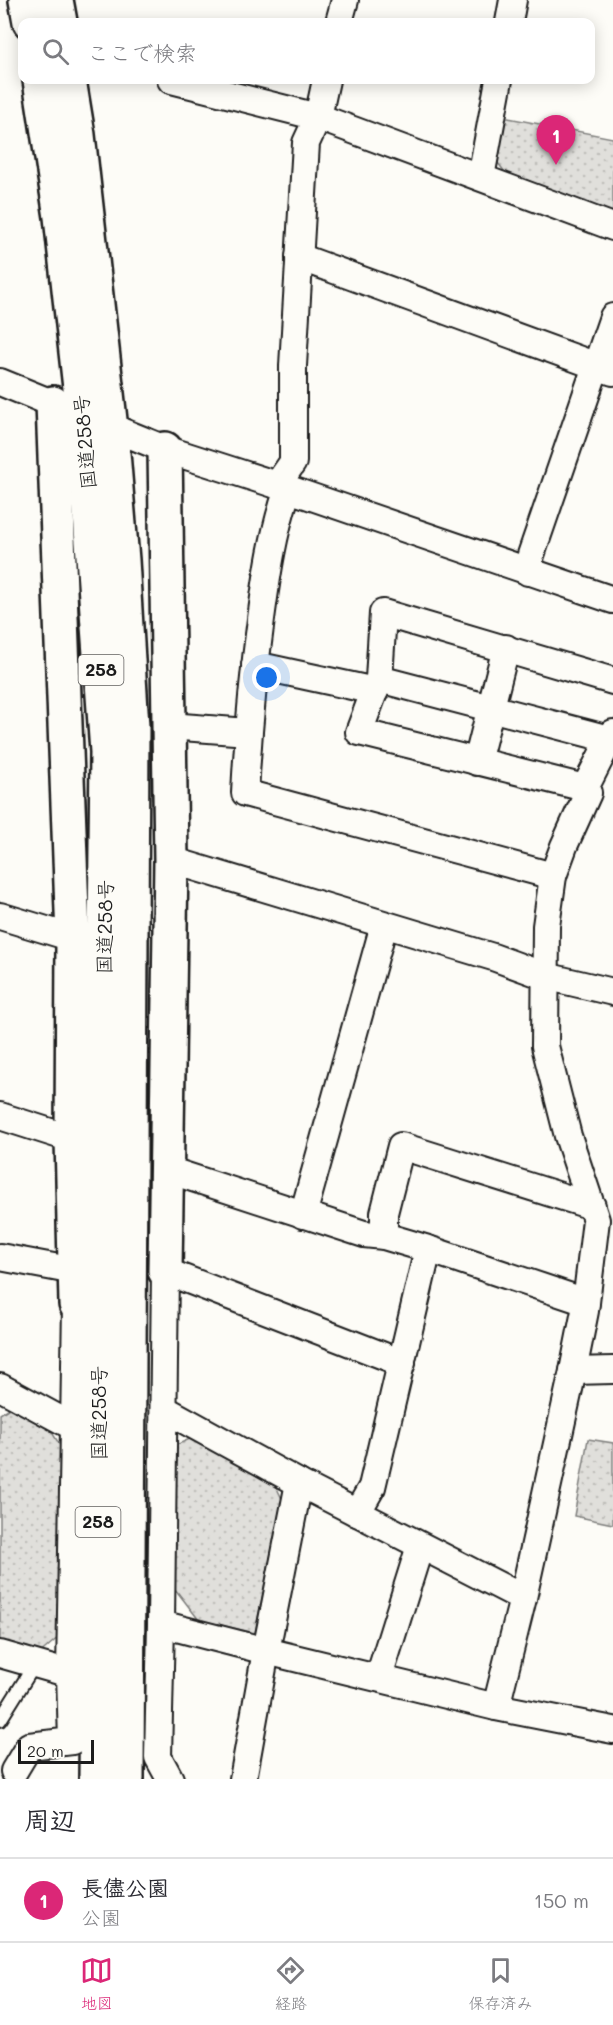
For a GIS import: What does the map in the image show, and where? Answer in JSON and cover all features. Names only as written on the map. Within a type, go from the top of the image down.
[{"type":"main road","points":[[26,0],[29,18]]},
{"type":"main road","points":[[56,0],[59,18]]},
{"type":"main road","name":"国道258号","points":[[41,84],[61,217],[98,422]]},
{"type":"main road","name":"国道258号","points":[[70,84],[78,135],[98,422],[107,752],[96,1779]]},
{"type":"main road","points":[[53,403],[73,938],[72,1139],[102,1267],[76,1304]]},
{"type":"main road","points":[[165,449],[171,860],[165,1271]]},
{"type":"main road","name":"国道258号","points":[[102,1267],[127,1779]]},
{"type":"street","points":[[340,18],[345,0]]},
{"type":"street","points":[[510,18],[513,0]]},
{"type":"street","points":[[187,84],[318,117],[613,227]]},
{"type":"street","points":[[326,84],[318,117],[306,143],[293,366],[293,462],[282,487],[270,555],[255,665],[245,793],[553,876]]},
{"type":"street","points":[[481,177],[498,84]]},
{"type":"street","points":[[299,257],[604,369]]},
{"type":"street","points":[[528,572],[531,555],[604,369],[613,318]]},
{"type":"street","points":[[0,382],[165,449],[613,600]]},
{"type":"street","points":[[496,1707],[523,1598],[573,1371],[586,1302],[596,1220],[568,1137],[545,1046],[546,926],[553,876],[588,793],[585,788],[359,732],[377,685],[383,613],[613,681]]},
{"type":"street","points":[[477,762],[506,648]]},
{"type":"street","points":[[255,665],[491,707],[612,737],[585,788]]},
{"type":"street","points":[[169,726],[248,732]]},
{"type":"street","points":[[171,860],[493,957],[545,976],[613,992]]},
{"type":"street","points":[[0,916],[73,938]]},
{"type":"street","points":[[303,1215],[384,925]]},
{"type":"street","points":[[0,1116],[72,1139]]},
{"type":"street","points":[[384,1236],[384,1213],[401,1146],[592,1206]]},
{"type":"street","points":[[165,1169],[364,1234],[384,1236],[428,1249],[586,1302]]},
{"type":"street","points":[[357,1513],[372,1487],[428,1249]]},
{"type":"street","points":[[0,1257],[102,1267]]},
{"type":"street","points":[[170,1779],[158,1757],[165,1271],[402,1363]]},
{"type":"street","points":[[16,1771],[29,1746],[72,1741],[70,1674],[76,1304]]},
{"type":"street","points":[[573,1371],[613,1370]]},
{"type":"street","points":[[0,1387],[74,1427]]},
{"type":"street","points":[[164,1409],[299,1483],[523,1598]]},
{"type":"street","points":[[243,1779],[299,1483]]},
{"type":"street","points":[[379,1677],[420,1546]]},
{"type":"street","points":[[161,1624],[266,1652],[379,1677],[496,1707],[613,1730]]},
{"type":"street","points":[[0,1654],[70,1674]]},
{"type":"lane","points":[[0,1720],[35,1664]]},
{"type":"shaded area","points":[[503,117],[613,138],[613,213],[505,172],[494,158]]},
{"type":"shaded area","points":[[11,1407],[50,1429],[61,1447],[61,1635],[37,1656],[0,1642],[0,1414]]},
{"type":"shaded area","points":[[192,1438],[276,1486],[282,1499],[255,1633],[199,1620],[175,1589],[176,1445]]},
{"type":"shaded area","points":[[588,1439],[613,1443],[613,1524],[574,1516]]},
{"type":"place","name":"長儘公園","points":[[556,165]]}]
